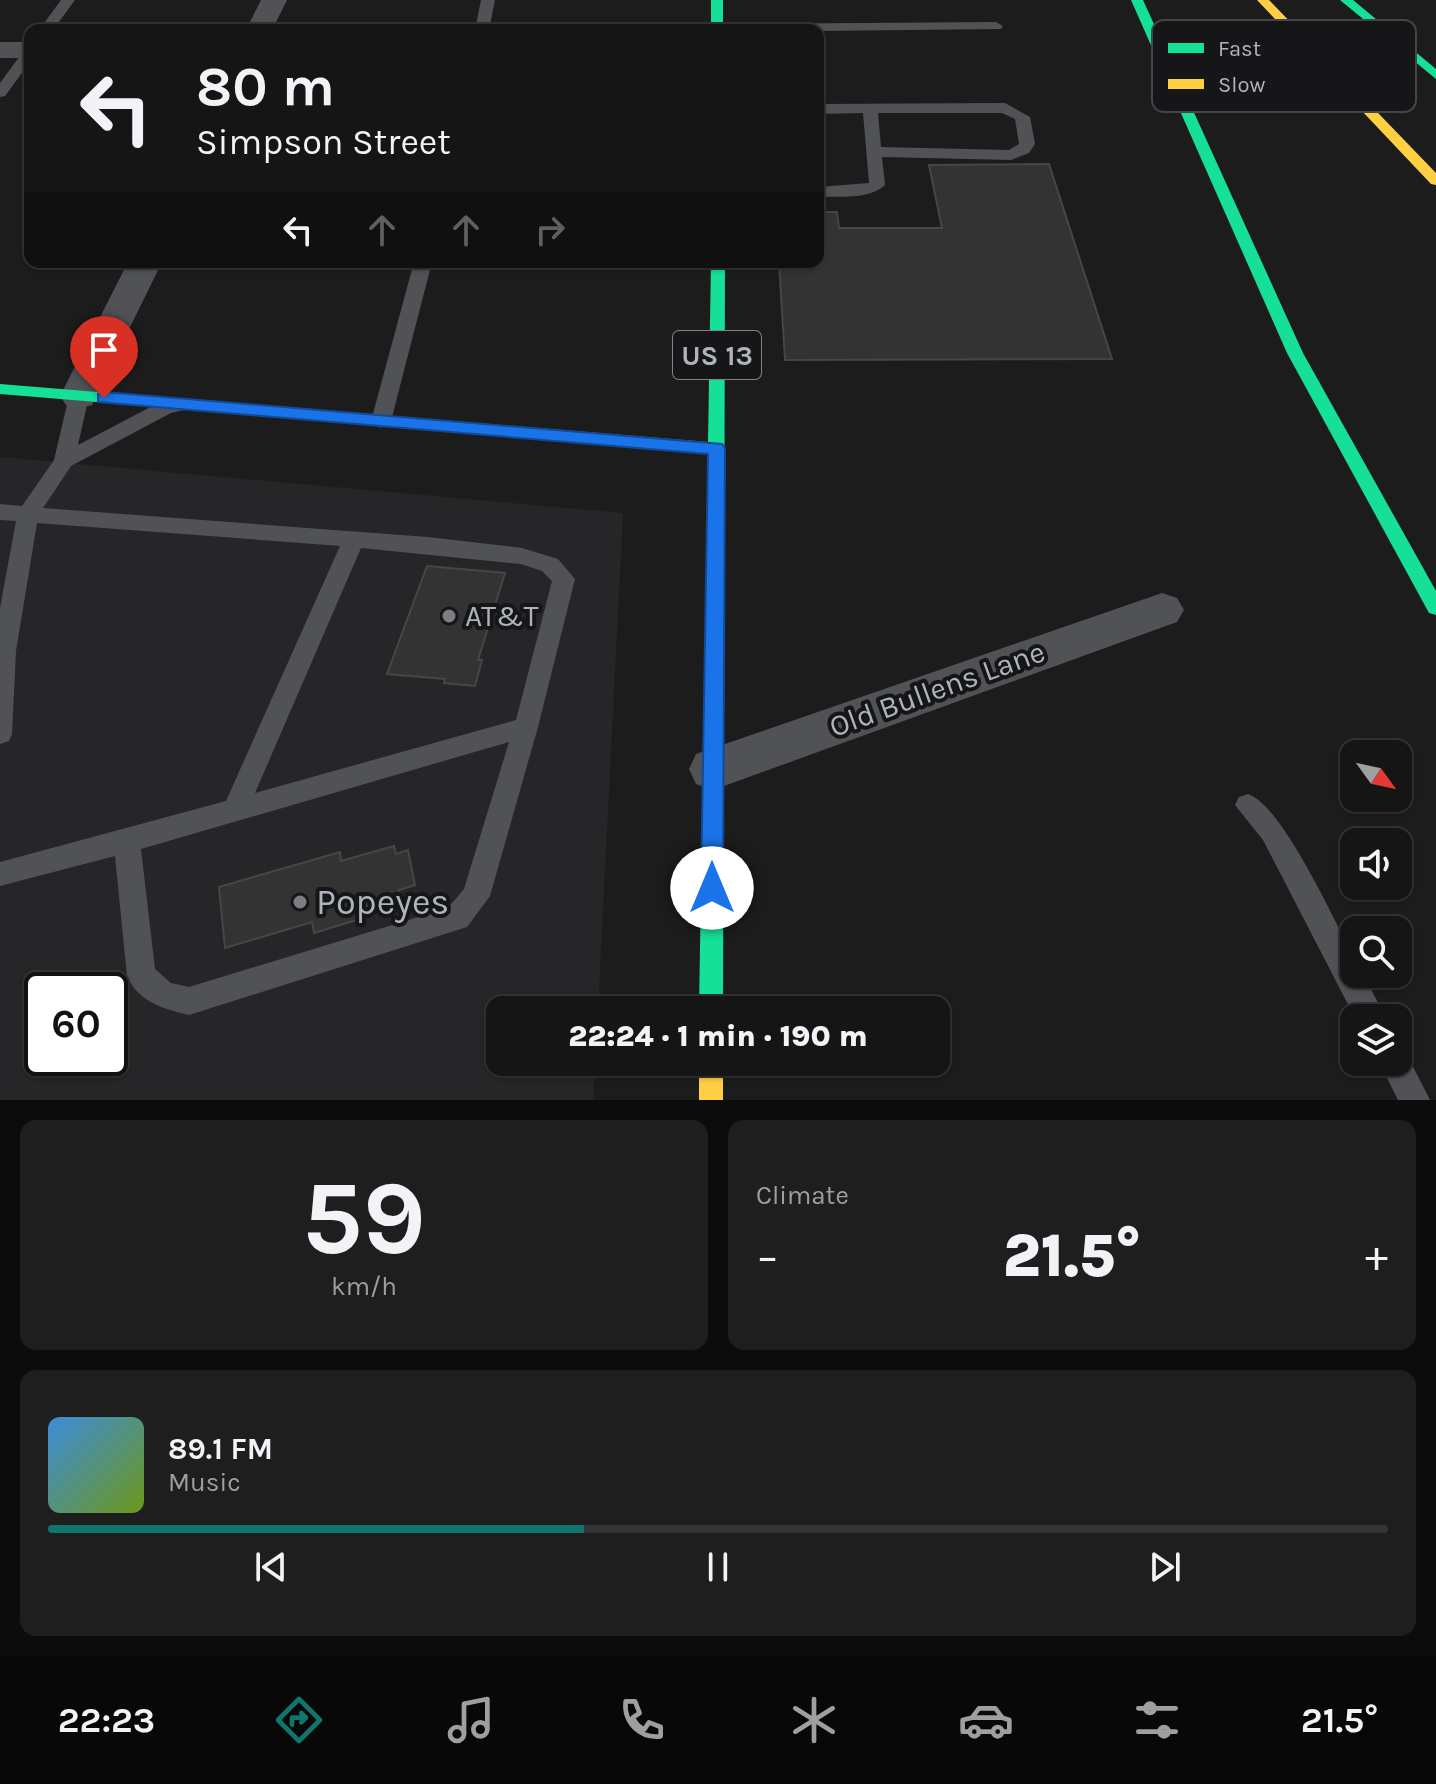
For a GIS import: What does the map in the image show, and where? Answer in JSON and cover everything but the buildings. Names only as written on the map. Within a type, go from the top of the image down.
[{"type":"main road","points":[[717,0],[717,24]]},
{"type":"main road","points":[[1137,0],[1152,34]]},
{"type":"main road","points":[[1263,0],[1282,20]]},
{"type":"main road","points":[[1346,0],[1370,20]]},
{"type":"main road","points":[[1416,58],[1436,75]]},
{"type":"main road","points":[[1187,112],[1295,353],[1436,608]]},
{"type":"main road","points":[[1370,112],[1436,181]]},
{"type":"main road","name":"US 13","points":[[711,996],[718,268]]},
{"type":"main road","points":[[0,389],[716,448]]},
{"type":"main road","points":[[711,1076],[711,1100]]},
{"type":"street","points":[[262,24],[274,0]]},
{"type":"street","points":[[0,50],[24,51]]},
{"type":"street","points":[[79,396],[142,268]]},
{"type":"street","name":"Old Bullens Lane","points":[[713,769],[1162,610]]},
{"type":"lane","points":[[50,24],[68,0]]},
{"type":"lane","points":[[483,24],[488,0]]},
{"type":"lane","points":[[824,28],[996,26]]},
{"type":"lane","points":[[0,93],[24,59]]},
{"type":"lane","points":[[824,109],[1005,108],[1022,117],[1027,144],[1023,150],[1011,155],[874,152]]},
{"type":"lane","points":[[824,192],[866,190],[877,185],[870,109]]},
{"type":"lane","points":[[381,421],[421,268]]},
{"type":"lane","points":[[0,734],[4,651],[28,513],[64,461],[79,396]]},
{"type":"lane","points":[[64,461],[152,414],[180,404]]},
{"type":"lane","points":[[0,512],[522,556],[550,565],[564,579],[526,727],[476,896],[457,918],[189,1001],[164,995],[141,976],[127,841]]},
{"type":"lane","points":[[235,810],[354,540]]},
{"type":"lane","points":[[0,874],[127,841],[526,727]]},
{"type":"lane","points":[[1248,805],[1272,832],[1364,1004]]},
{"type":"lane","points":[[1402,1076],[1415,1100]]},
{"type":"shaded area","points":[[0,457],[623,513],[599,996],[486,996],[486,1076],[594,1076],[593,1100],[0,1100]]},
{"type":"traffic: fast","points":[[717,0],[717,24]]},
{"type":"traffic: fast","points":[[1137,0],[1152,34]]},
{"type":"traffic: fast","points":[[1346,0],[1370,20]]},
{"type":"traffic: fast","points":[[1416,58],[1436,75]]},
{"type":"traffic: fast","points":[[1187,112],[1295,353],[1436,608]]},
{"type":"traffic: fast","points":[[711,996],[718,268]]},
{"type":"traffic: fast","points":[[0,389],[716,448]]},
{"type":"traffic: slow","points":[[1263,0],[1282,20]]},
{"type":"traffic: slow","points":[[1370,112],[1436,181]]},
{"type":"traffic: slow","points":[[711,1076],[711,1100]]},
{"type":"place","name":"AT&T","points":[[449,616]]},
{"type":"place","name":"Popeyes","points":[[300,902]]},
{"type":"route","points":[[104,398],[716,448],[712,888]]}]
